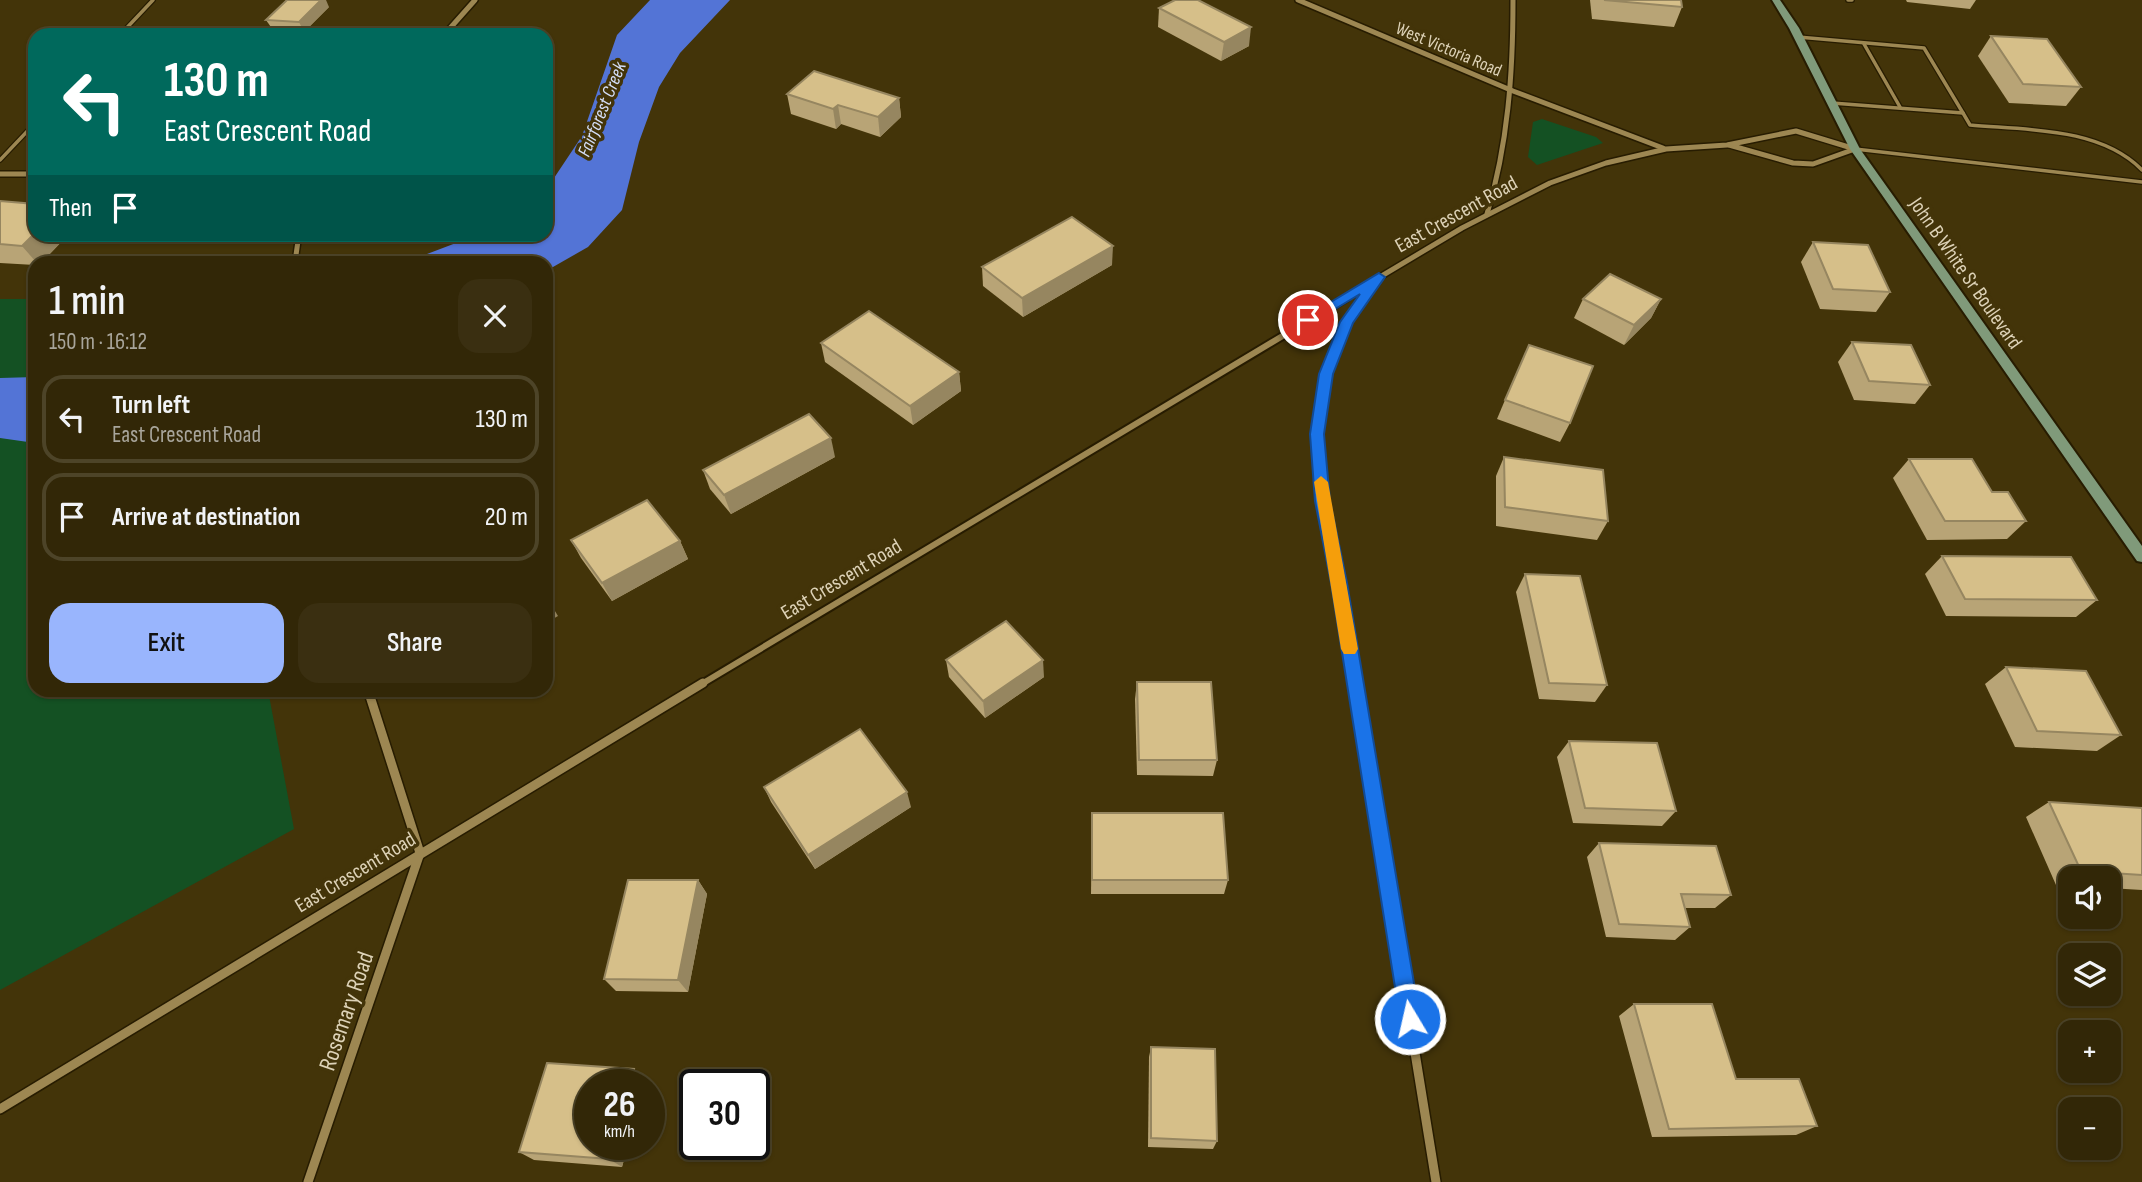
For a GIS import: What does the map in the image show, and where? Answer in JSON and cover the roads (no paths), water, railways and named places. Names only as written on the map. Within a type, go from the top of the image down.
[{"type":"main road","name":"John B White Sr Boulevard","points":[[1776,0],[1856,149],[2142,557]]},
{"type":"street","points":[[450,28],[475,0]]},
{"type":"street","name":"West Victoria Road","points":[[1298,0],[1513,91],[1666,149]]},
{"type":"street","points":[[1513,0],[1513,91]]},
{"type":"street","name":"West Victoria Road","points":[[1487,215],[1500,176],[1513,91]]},
{"type":"street","name":"East Crescent Road","points":[[0,1109],[420,852],[1379,277],[1487,215],[1550,183],[1606,163],[1666,149],[1727,145],[1796,131],[1856,149]]},
{"type":"street","name":"East Crescent Road","points":[[1727,145],[1793,163],[1814,164],[1856,149]]},
{"type":"street","points":[[0,174],[28,174]]},
{"type":"street","points":[[1379,277],[1347,322],[1326,374],[1317,434],[1323,501],[1339,583],[1436,1182]]},
{"type":"street","points":[[370,697],[420,852]]},
{"type":"street","name":"Rosemary Road","points":[[308,1182],[420,852]]},
{"type":"lane","points":[[127,28],[153,0]]},
{"type":"lane","points":[[1798,37],[1924,48],[1970,125],[2088,138],[2136,160],[2142,170]]},
{"type":"lane","points":[[1864,44],[1900,107]]},
{"type":"lane","points":[[1832,103],[1963,113]]},
{"type":"lane","points":[[0,160],[28,130]]},
{"type":"lane","points":[[1856,149],[2142,182]]},
{"type":"water","name":"Fairforest Creek","points":[[650,0],[730,0],[680,53],[659,87],[639,142],[622,210],[588,247],[553,267],[553,256],[422,256],[459,242],[553,242],[553,180],[582,136],[617,35]]},
{"type":"water","points":[[28,377],[28,442],[0,438],[0,378]]}]
